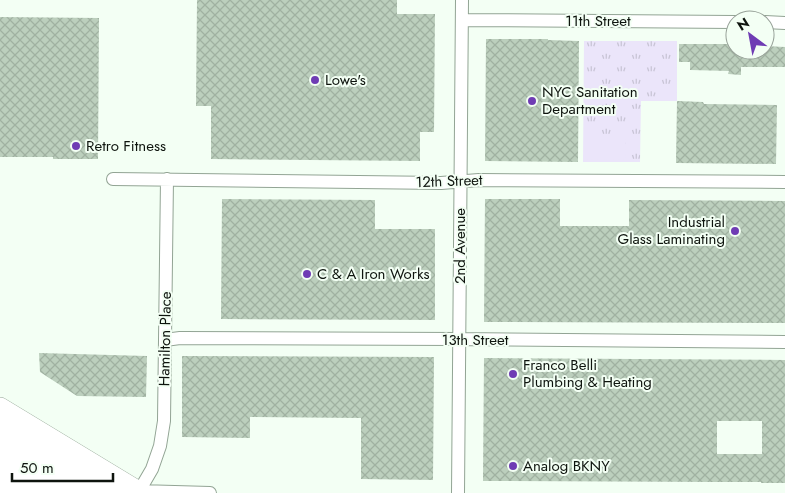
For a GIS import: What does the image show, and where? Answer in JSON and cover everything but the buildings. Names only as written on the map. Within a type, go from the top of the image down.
[{"type":"highway","points":[[0,422],[114,493]]},
{"type":"highway","points":[[0,445],[79,493]]},
{"type":"highway","points":[[0,472],[33,493]]},
{"type":"main road","points":[[0,407],[140,492]]},
{"type":"main road","points":[[0,459],[53,493]]},
{"type":"main road","points":[[0,486],[11,493]]},
{"type":"street","name":"2nd Avenue","points":[[458,493],[462,0]]},
{"type":"street","name":"11th Street","points":[[462,20],[725,22]]},
{"type":"street","name":"12th Street","points":[[113,179],[441,183],[479,180],[785,182]]},
{"type":"street","name":"Hamilton Place","points":[[140,492],[152,469],[160,446],[164,421],[167,179]]},
{"type":"street","name":"13th Street","points":[[165,340],[180,338],[785,342]]},
{"type":"street","points":[[140,492],[210,493]]},
{"type":"green space","points":[[584,41],[677,41],[677,101],[641,101],[640,162],[583,162]]},
{"type":"green space","points":[[586,135],[626,135],[625,160],[586,159]]},
{"type":"place","name":"Lowe's","points":[[315,80]]},
{"type":"place","name":"NYC Sanitation Department","points":[[532,101]]},
{"type":"place","name":"Retro Fitness","points":[[76,146]]},
{"type":"place","name":"Industrial Glass Laminating","points":[[735,231]]},
{"type":"place","name":"C & A Iron Works","points":[[307,274]]},
{"type":"place","name":"Franco Belli Plumbing & Heating","points":[[513,374]]},
{"type":"place","name":"Analog BKNY","points":[[513,466]]}]
